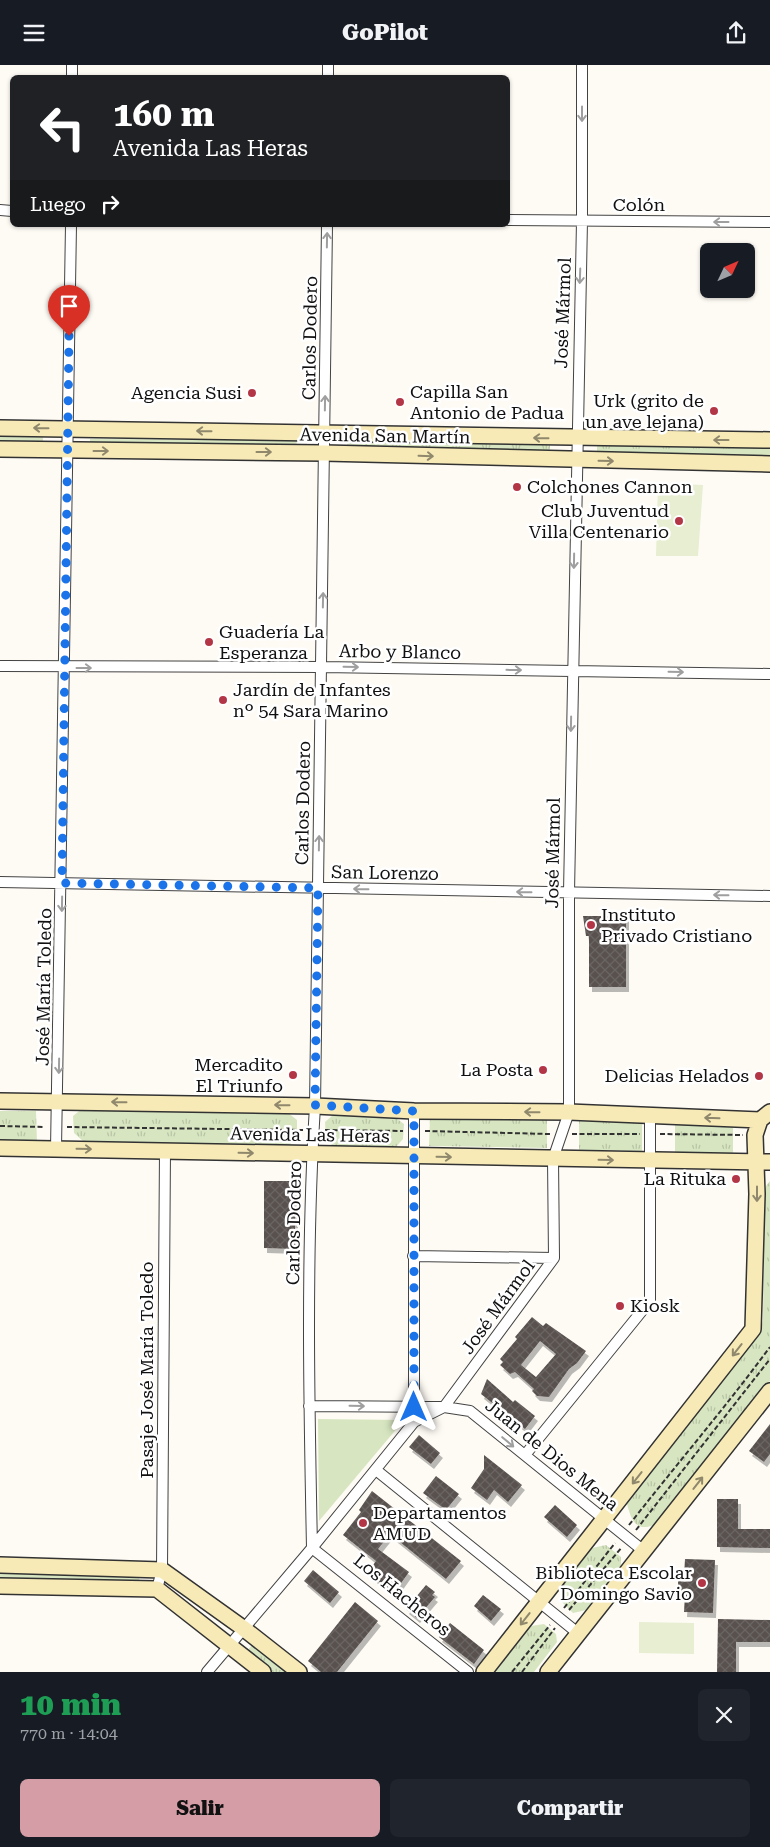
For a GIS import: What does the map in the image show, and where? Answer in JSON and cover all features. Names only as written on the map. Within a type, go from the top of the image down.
[{"type":"main road","name":"Avenida San Martín","points":[[0,428],[576,439],[770,440]]},
{"type":"main road","name":"Avenida San Martín","points":[[0,449],[324,453],[770,464]]},
{"type":"main road","name":"Avenida Las Heras","points":[[0,1101],[315,1105],[414,1111],[765,1116]]},
{"type":"main road","points":[[484,1672],[754,1329],[765,1161],[756,1140],[765,1116]]},
{"type":"main road","name":"Avenida Las Heras","points":[[0,1148],[413,1157],[765,1161]]},
{"type":"main road","points":[[548,1672],[645,1552],[770,1391]]},
{"type":"main road","points":[[0,1565],[162,1570],[243,1628],[299,1672]]},
{"type":"main road","points":[[0,1586],[157,1589],[263,1672]]},
{"type":"street","name":"José Mármol","points":[[312,1548],[414,1422],[444,1407],[554,1258],[552,1159],[569,1112],[569,892],[575,460],[582,221],[582,65]]},
{"type":"street","name":"Colón","points":[[510,220],[770,222]]},
{"type":"street","name":"José María Toledo","points":[[56,1149],[62,883],[71,227]]},
{"type":"street","name":"Carlos Dodero","points":[[312,1548],[309,1406],[311,1154],[315,1105],[327,227]]},
{"type":"street","name":"Arbo y Blanco","points":[[0,667],[322,667],[770,674]]},
{"type":"street","name":"San Lorenzo","points":[[0,882],[770,896]]},
{"type":"street","points":[[414,1111],[414,1422]]},
{"type":"street","points":[[525,1455],[650,1301],[650,1115]]},
{"type":"street","name":"Pasaje José María Toledo","points":[[157,1589],[162,1570],[165,1151]]},
{"type":"street","points":[[413,1256],[554,1258]]},
{"type":"street","name":"Juan de Dios Mena","points":[[309,1406],[444,1407],[470,1411],[645,1552]]},
{"type":"street","points":[[376,1470],[579,1634]]},
{"type":"street","points":[[207,1672],[312,1548]]},
{"type":"street","name":"Los Hacheros","points":[[312,1548],[468,1672]]},
{"type":"path","points":[[0,1126],[650,1134],[756,1140]]},
{"type":"path","points":[[522,1672],[559,1617],[626,1536],[701,1433],[732,1399],[770,1347]]},
{"type":"path","points":[[512,1672],[770,1359]]},
{"type":"green space","points":[[0,435],[43,435],[43,443],[0,443]]},
{"type":"green space","points":[[90,439],[297,440],[296,448],[90,447]]},
{"type":"green space","points":[[347,440],[550,443],[550,452],[347,449]]},
{"type":"green space","points":[[597,446],[770,446],[770,456],[597,456]]},
{"type":"green space","name":"Club Juventud Villa Centenario","points":[[658,483],[703,485],[698,556],[656,556]]},
{"type":"green space","points":[[84,1107],[287,1112],[297,1120],[297,1135],[289,1146],[84,1142],[74,1133],[73,1116]]},
{"type":"green space","points":[[0,1111],[36,1111],[37,1143],[0,1142]]},
{"type":"green space","points":[[333,1115],[396,1118],[404,1124],[403,1139],[396,1147],[333,1146],[326,1139],[325,1122]]},
{"type":"green space","points":[[430,1117],[547,1119],[547,1148],[429,1146]]},
{"type":"green space","points":[[579,1121],[642,1122],[642,1151],[579,1150]]},
{"type":"green space","points":[[675,1123],[733,1124],[733,1153],[675,1153]]},
{"type":"green space","points":[[770,1181],[770,1381],[659,1523],[641,1527],[631,1517],[627,1504],[760,1333],[763,1320],[764,1195],[766,1186]]},
{"type":"green space","points":[[318,1419],[404,1420],[319,1521]]},
{"type":"green space","points":[[606,1545],[621,1557],[621,1568],[591,1609],[573,1613],[561,1601],[560,1589],[592,1548]]},
{"type":"green space","points":[[0,1573],[139,1577],[140,1583],[0,1581]]},
{"type":"green space","points":[[639,1622],[694,1623],[694,1654],[639,1653]]},
{"type":"green space","points":[[544,1624],[556,1634],[557,1642],[534,1672],[495,1672],[531,1626]]},
{"type":"green space","points":[[252,1645],[286,1672],[270,1672],[245,1654]]},
{"type":"building","points":[[583,916],[626,916],[626,987],[589,987],[589,936],[586,936]]},
{"type":"building","points":[[264,1181],[295,1181],[295,1249],[264,1248]]},
{"type":"building","points":[[532,1317],[543,1326],[546,1323],[586,1351],[577,1363],[569,1369],[549,1397],[537,1396],[532,1391],[534,1389],[515,1372],[510,1374],[500,1365],[503,1362],[500,1359],[517,1339],[515,1337]],"holes":[[[540,1341],[556,1354],[536,1377],[521,1365]]]},
{"type":"building","points":[[487,1379],[513,1402],[515,1400],[535,1416],[525,1429],[481,1394]]},
{"type":"building","points":[[770,1424],[770,1454],[764,1462],[749,1451]]},
{"type":"building","points":[[419,1435],[440,1453],[431,1464],[409,1447]]},
{"type":"building","points":[[484,1455],[522,1485],[508,1502],[494,1490],[487,1500],[471,1488],[484,1469]]},
{"type":"building","points":[[436,1476],[459,1494],[446,1510],[423,1493]]},
{"type":"building","points":[[372,1491],[461,1561],[446,1579],[390,1534],[378,1549],[409,1572],[394,1593],[367,1573],[376,1561],[343,1535],[361,1512],[359,1510]]},
{"type":"building","points":[[717,1499],[738,1499],[738,1529],[770,1529],[770,1548],[717,1547]]},
{"type":"building","points":[[555,1505],[577,1525],[567,1537],[544,1517]]},
{"type":"building","points":[[685,1559],[715,1560],[713,1613],[684,1612],[685,1594],[678,1594],[678,1576],[684,1576]]},
{"type":"building","points":[[313,1570],[339,1592],[330,1603],[304,1581]]},
{"type":"building","points":[[426,1585],[435,1592],[432,1595],[435,1597],[417,1618],[406,1609]]},
{"type":"building","points":[[483,1595],[501,1609],[491,1621],[474,1606]]},
{"type":"building","points":[[355,1602],[378,1621],[337,1672],[321,1672],[308,1661]]},
{"type":"building","points":[[718,1619],[770,1620],[770,1642],[736,1642],[736,1672],[717,1672]]},
{"type":"building","points":[[450,1623],[484,1650],[474,1664],[439,1637]]},
{"type":"place","name":"Agencia Susi","points":[[252,393]]},
{"type":"place","name":"Capilla San Antonio de Padua","points":[[400,402]]},
{"type":"place","name":"Urk (grito de un ave lejana)","points":[[714,411]]},
{"type":"place","name":"Colchones Cannon","points":[[517,487]]},
{"type":"place","name":"Club Juventud Villa Centenario","points":[[679,521]]},
{"type":"place","name":"Guadería La Esperanza","points":[[209,642]]},
{"type":"place","name":"Jardín de Infantes nº 54 Sara Marino","points":[[223,700]]},
{"type":"place","name":"Instituto Privado Cristiano","points":[[591,925]]},
{"type":"place","name":"La Posta","points":[[543,1070]]},
{"type":"place","name":"Mercadito El Triunfo","points":[[293,1075]]},
{"type":"place","name":"Delicias Helados","points":[[759,1076]]},
{"type":"place","name":"La Rituka","points":[[736,1179]]},
{"type":"place","name":"Kiosk","points":[[620,1306]]},
{"type":"place","name":"Departamentos AMUD","points":[[363,1523]]},
{"type":"place","name":"Biblioteca Escolar Domingo Savio","points":[[702,1583]]},
{"type":"route","points":[[69,336],[62,883],[318,888],[315,1105],[414,1111],[414,1407]]}]
